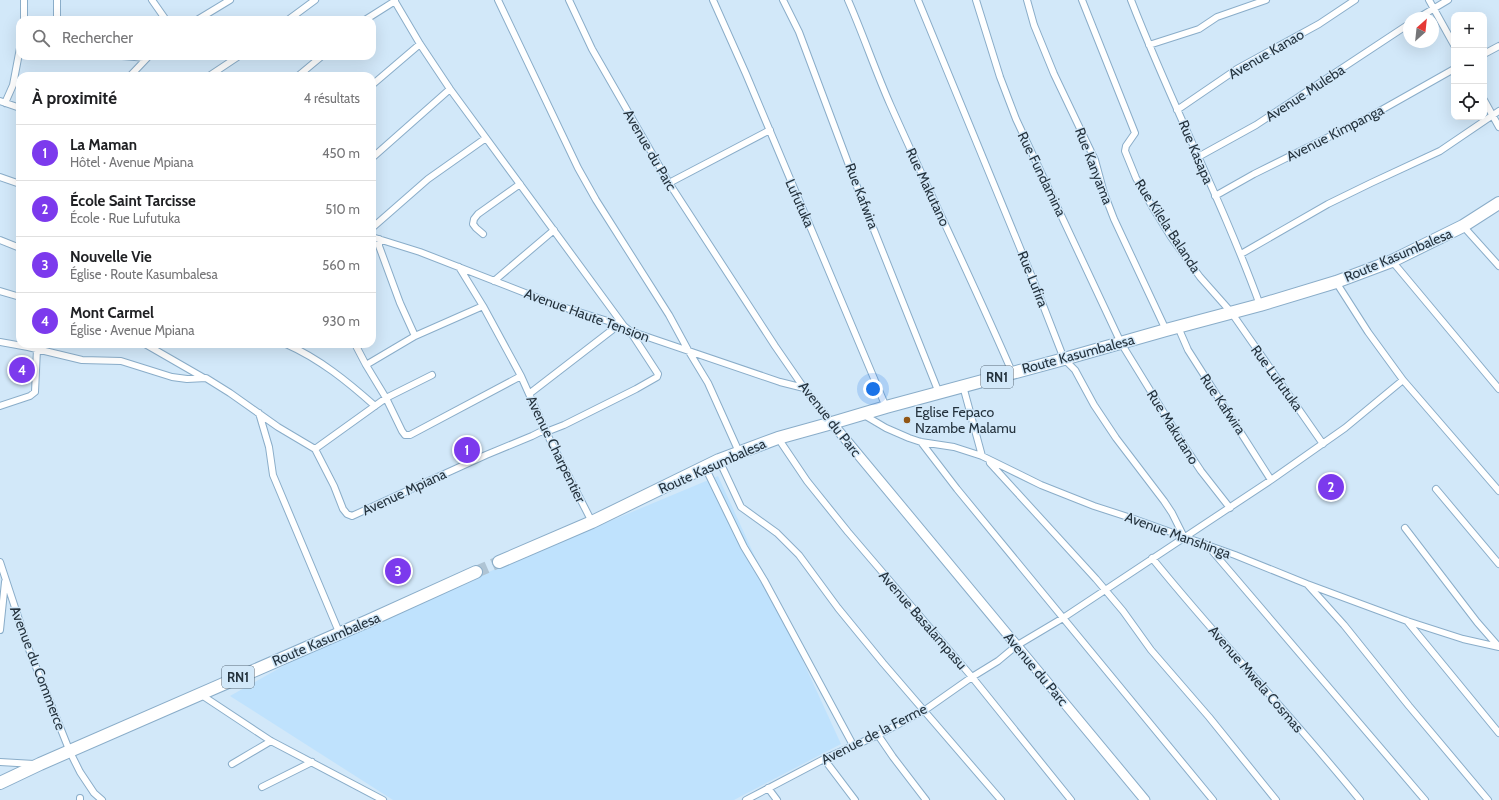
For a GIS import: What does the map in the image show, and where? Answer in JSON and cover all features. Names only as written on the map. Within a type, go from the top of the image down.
[{"type":"highway","name":"Route Kasumbalesa","points":[[498,562],[592,522],[719,460],[778,438],[1012,372],[1122,343],[1178,326],[1260,305],[1336,282],[1392,261],[1464,226],[1499,203]]},
{"type":"highway","name":"Route Kasumbalesa","points":[[0,783],[476,572]]},
{"type":"street","points":[[24,0],[24,16]]},
{"type":"street","points":[[57,0],[57,16]]},
{"type":"street","points":[[152,0],[163,16]]},
{"type":"street","points":[[204,16],[230,0]]},
{"type":"street","points":[[293,16],[315,0]]},
{"type":"street","points":[[498,0],[578,168],[596,200],[669,315],[708,383],[739,452]]},
{"type":"street","name":"Avenue du Parc","points":[[569,0],[592,49],[669,183],[804,388],[1145,800]]},
{"type":"street","name":"Lufutuka","points":[[713,0],[770,130],[886,407]]},
{"type":"street","name":"Rue Kafwira","points":[[783,0],[800,32],[862,200],[939,393]]},
{"type":"street","name":"Rue Makutano","points":[[848,0],[861,29],[889,103],[980,298],[1012,372]]},
{"type":"street","name":"Rue Lufira","points":[[918,0],[1026,261],[1064,359],[1075,370],[1094,405],[1112,432],[1168,507],[1184,537]]},
{"type":"street","name":"Rue Fundamina","points":[[976,0],[1000,77],[1016,119],[1122,343]]},
{"type":"street","name":"Rue Kanyama","points":[[1027,0],[1034,25],[1054,74],[1094,160],[1114,219],[1166,330]]},
{"type":"street","name":"Rue Kilela Balanda","points":[[1082,0],[1134,133],[1126,146],[1125,151],[1136,178],[1171,237],[1200,277],[1231,312]]},
{"type":"street","name":"Rue Kasapa","points":[[1132,0],[1149,45],[1241,254],[1260,305]]},
{"type":"street","points":[[1149,45],[1199,29],[1217,17],[1266,0]]},
{"type":"street","name":"Avenue Kanao","points":[[1177,110],[1237,69],[1319,24],[1355,0]]},
{"type":"street","points":[[1429,0],[1451,40]]},
{"type":"street","points":[[1427,12],[1448,0]]},
{"type":"street","points":[[371,16],[394,1],[450,89],[624,326]]},
{"type":"street","name":"Avenue Muleba","points":[[1198,157],[1256,126],[1403,28]]},
{"type":"street","points":[[376,82],[420,44]]},
{"type":"street","points":[[1487,52],[1499,46]]},
{"type":"street","points":[[16,107],[3,102],[13,85],[18,60]]},
{"type":"street","points":[[134,72],[145,60]]},
{"type":"street","points":[[215,72],[233,60]]},
{"type":"street","points":[[303,72],[317,60]]},
{"type":"street","name":"Avenue Kimpanga","points":[[1215,196],[1254,174],[1369,117],[1451,71]]},
{"type":"street","points":[[376,154],[450,89]]},
{"type":"street","points":[[1487,106],[1499,127]]},
{"type":"street","points":[[1241,254],[1328,204],[1440,151],[1499,111]]},
{"type":"street","points":[[669,183],[770,130]]},
{"type":"street","points":[[376,224],[428,179],[486,138]]},
{"type":"street","points":[[0,177],[16,183]]},
{"type":"street","points":[[484,234],[473,224],[474,219],[478,214],[520,184]]},
{"type":"street","points":[[1464,226],[1499,266]]},
{"type":"street","points":[[494,281],[554,230]]},
{"type":"street","name":"Avenue Haute Tension","points":[[376,238],[420,252],[556,305],[624,326],[630,331],[780,382],[804,388]]},
{"type":"street","points":[[379,239],[379,246],[397,296],[415,336]]},
{"type":"street","points":[[0,240],[16,246]]},
{"type":"street","points":[[1392,261],[1499,389]]},
{"type":"street","name":"Avenue Charpentier","points":[[459,267],[521,376],[546,432],[592,522]]},
{"type":"street","points":[[1336,282],[1368,332],[1403,380],[1499,491]]},
{"type":"street","points":[[0,291],[16,296]]},
{"type":"street","points":[[366,365],[415,336],[482,306]]},
{"type":"street","name":"Rue Lufutuka","points":[[1231,312],[1323,444]]},
{"type":"street","points":[[529,394],[612,330],[615,324]]},
{"type":"street","name":"Rue Kafwira","points":[[1178,326],[1191,356],[1271,480]]},
{"type":"street","name":"Avenue Mpiana","points":[[315,449],[334,486],[346,514],[352,516],[486,455],[540,432],[546,432],[636,389],[657,377],[658,374],[630,331]]},
{"type":"street","points":[[0,342],[16,344]]},
{"type":"street","name":"Rue Makutano","points":[[1122,343],[1185,447],[1201,471],[1230,508]]},
{"type":"street","points":[[152,348],[206,378],[278,427],[315,449],[386,398],[432,375]]},
{"type":"street","points":[[294,348],[311,356],[339,375],[375,406]]},
{"type":"street","points":[[357,348],[386,398],[405,435],[410,435],[521,376]]},
{"type":"street","points":[[0,406],[30,396],[35,392],[38,349],[82,360],[121,361],[172,377],[187,379],[206,378]]},
{"type":"street","name":"Avenue de la Ferme","points":[[746,800],[824,759],[878,735],[924,710],[998,661],[1016,646],[1062,618],[1271,480],[1323,444],[1365,412],[1403,380]]},
{"type":"street","points":[[963,386],[982,456]]},
{"type":"street","points":[[259,413],[269,447],[273,475],[339,632]]},
{"type":"street","name":"Avenue Manshinga","points":[[862,414],[886,428],[921,442],[954,447],[982,456],[1041,485],[1094,506],[1258,564],[1406,621],[1464,639],[1499,647]]},
{"type":"street","name":"Avenue Basalampasu","points":[[778,438],[807,481],[848,532],[972,677],[1071,800]]},
{"type":"street","points":[[921,442],[957,489],[1062,618],[1213,800]]},
{"type":"street","points":[[719,460],[741,507],[777,533],[799,555],[838,608],[883,663],[1001,800]]},
{"type":"street","points":[[988,460],[1105,590],[1151,650],[1209,717],[1276,800]]},
{"type":"street","points":[[705,467],[744,547],[764,580],[853,745]]},
{"type":"street","points":[[1436,490],[1499,564]]},
{"type":"street","points":[[1405,528],[1477,622],[1499,647]]},
{"type":"street","points":[[1208,546],[1425,800]]},
{"type":"street","name":"Avenue Mwela Cosmas","points":[[1152,558],[1360,800]]},
{"type":"street","name":"Avenue du Commerce","points":[[0,562],[28,647],[70,752],[80,772],[94,793],[102,800]]},
{"type":"street","points":[[0,630],[6,579]]},
{"type":"street","points":[[1307,584],[1344,625],[1409,706],[1488,800]]},
{"type":"street","points":[[1406,621],[1499,733]]},
{"type":"street","points":[[200,694],[271,741],[384,800]]},
{"type":"street","points":[[878,735],[926,800]]},
{"type":"street","points":[[232,764],[271,741]]},
{"type":"street","points":[[824,759],[855,800]]},
{"type":"street","points":[[0,762],[40,764]]},
{"type":"street","points":[[262,787],[312,762]]},
{"type":"street","points":[[768,788],[778,800]]},
{"type":"shaded area","points":[[718,476],[841,744],[734,800],[393,800],[230,696],[340,634]]},
{"type":"tunnel","points":[[476,572],[499,562]]},
{"type":"place","name":"Mont Carmel","points":[[22,370]]},
{"type":"place","name":"Eglise Fepaco Nzambe Malamu","points":[[907,420]]},
{"type":"place","name":"La Maman","points":[[467,450]]},
{"type":"place","name":"École Saint Tarcisse","points":[[1331,487]]},
{"type":"place","name":"Nouvelle Vie","points":[[398,571]]}]
